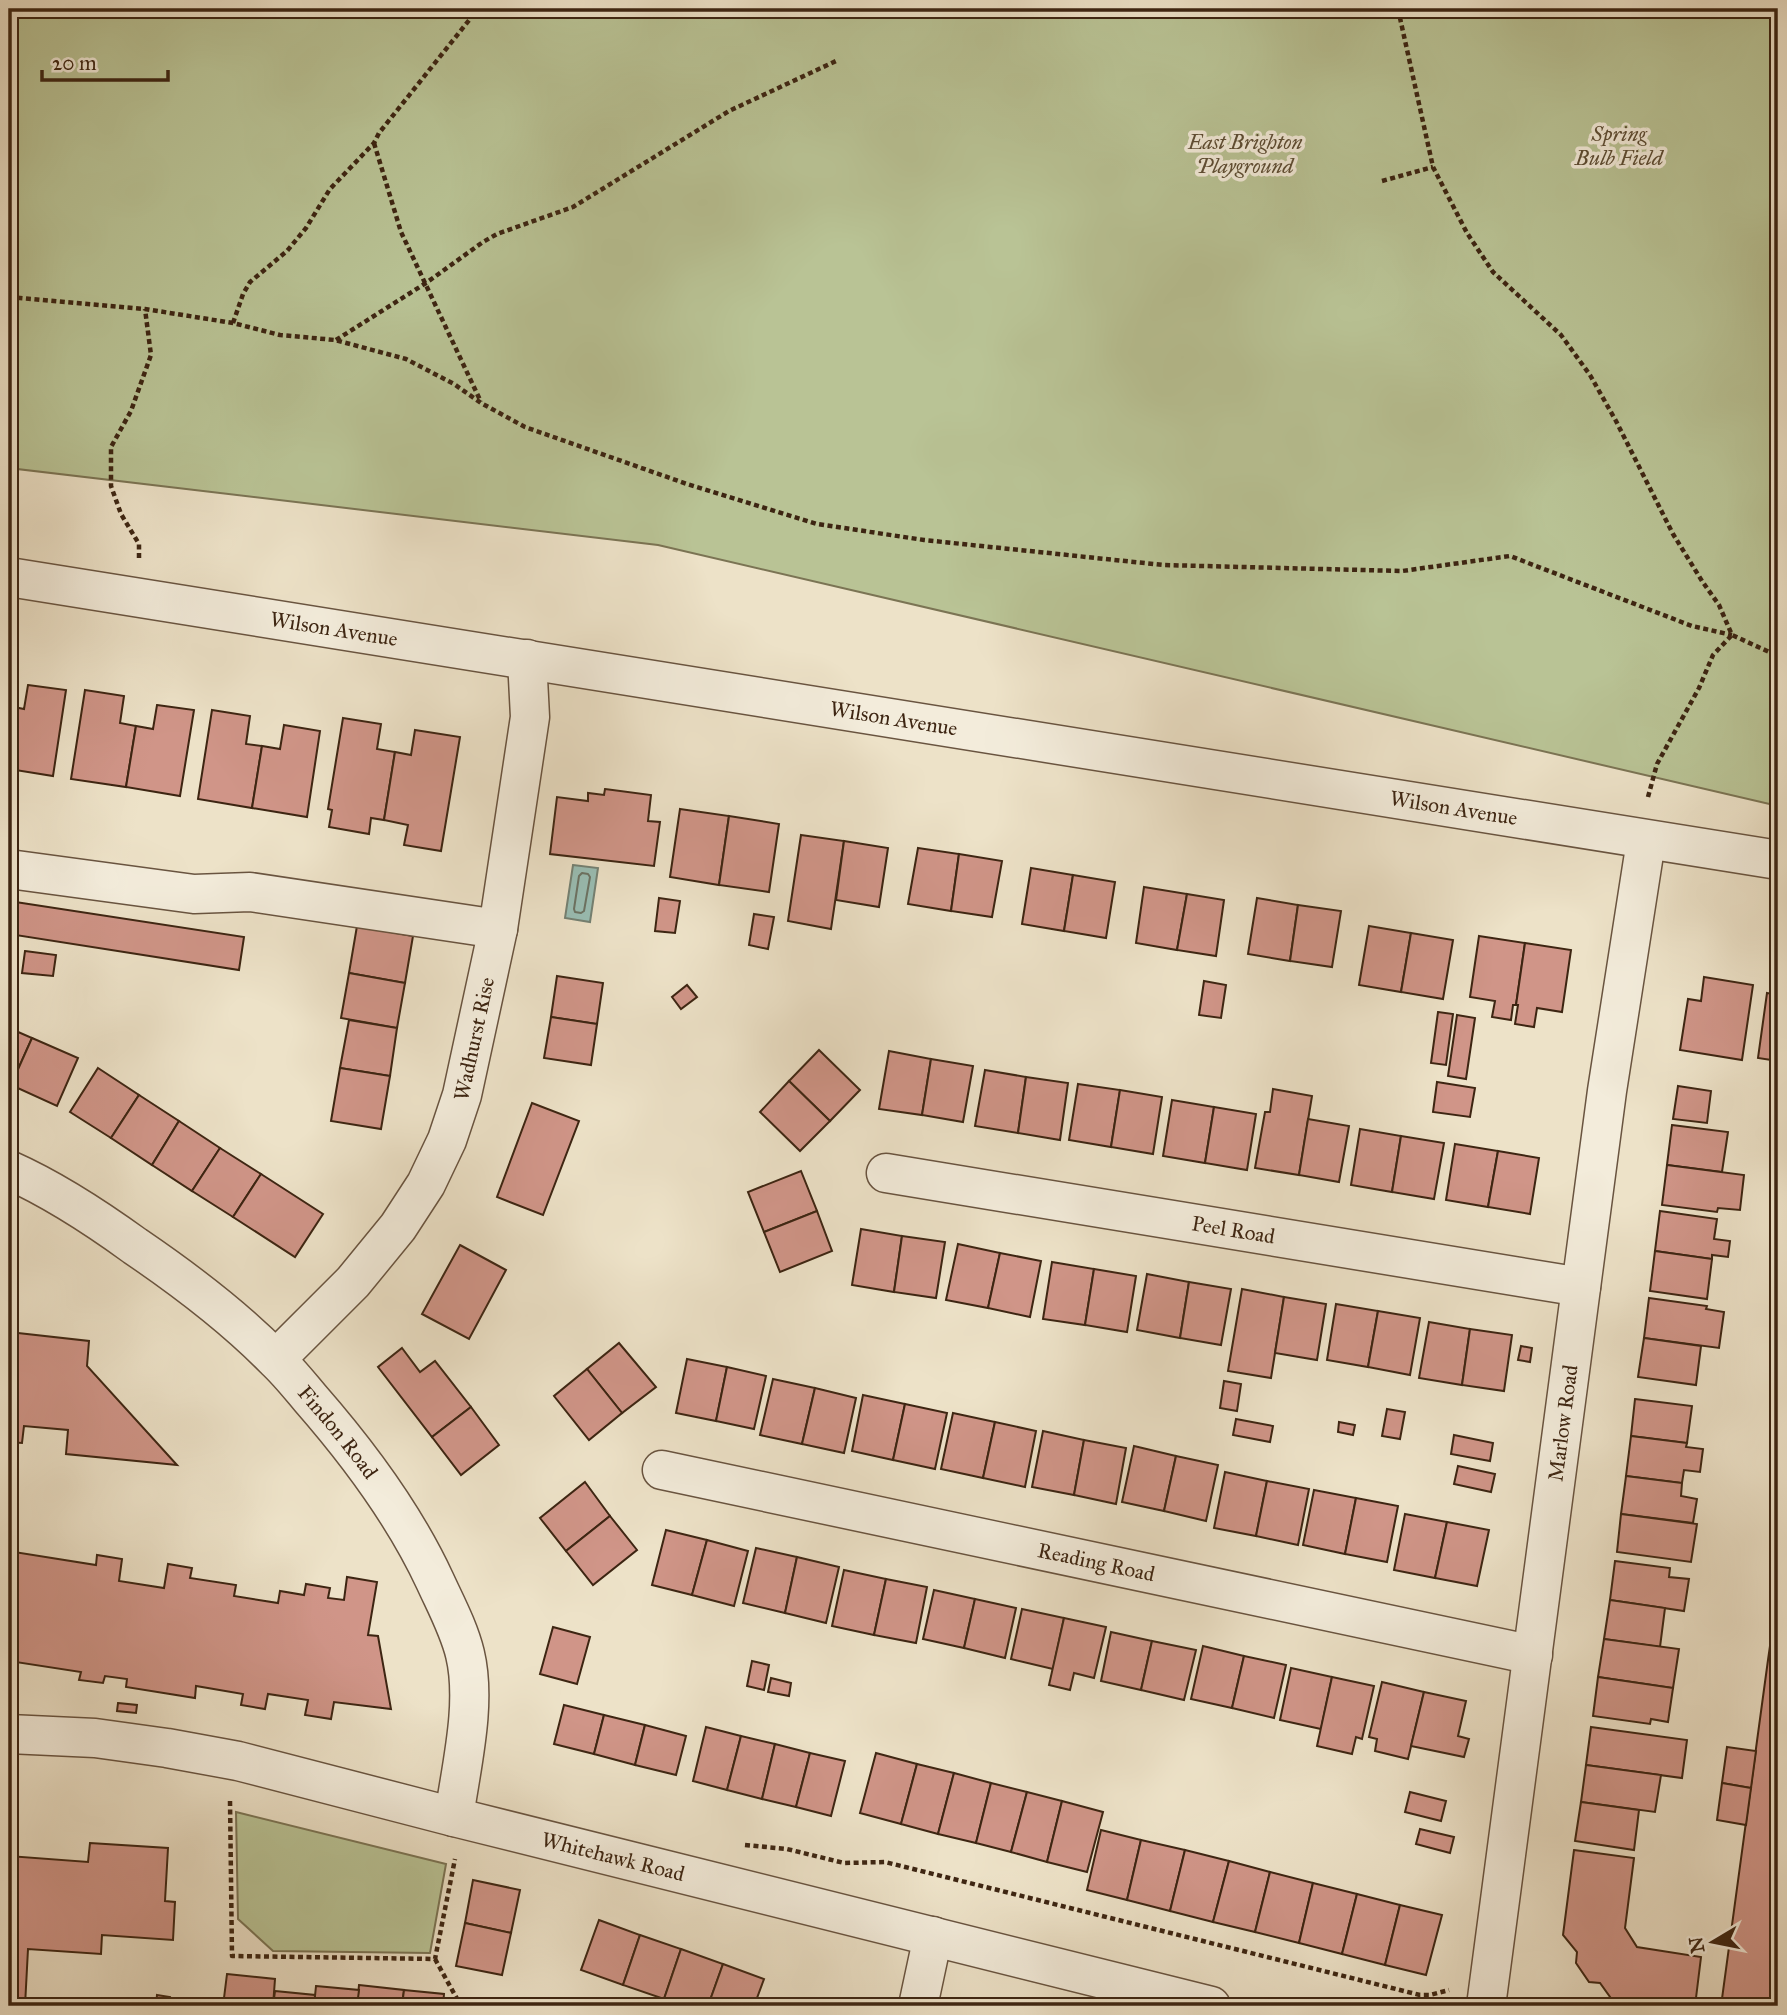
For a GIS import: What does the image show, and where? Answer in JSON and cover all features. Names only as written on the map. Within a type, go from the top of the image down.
[{"type":"street","name":"Wilson Avenue","points":[[9,576],[1493,814],[1646,841],[1778,860]]},
{"type":"street","name":"Wadhurst Rise","points":[[276,1359],[353,1282],[398,1227],[426,1184],[447,1140],[462,1095],[498,929],[530,717],[527,659]]},
{"type":"street","name":"Marlow Road","points":[[1487,1997],[1607,1091],[1646,841]]},
{"type":"street","points":[[9,869],[194,894],[250,892],[498,929]]},
{"type":"street","name":"Findon Road","points":[[9,1170],[85,1210],[190,1284],[276,1359],[325,1414],[399,1514],[424,1558],[459,1635],[466,1657],[468,1720],[454,1817]]},
{"type":"street","name":"Peel Road","points":[[887,1173],[1581,1287]]},
{"type":"street","name":"Reading Road","points":[[663,1470],[1532,1655]]},
{"type":"street","name":"Whitehawk Road","points":[[9,1734],[95,1738],[238,1761],[1211,2006]]},
{"type":"street","points":[[918,2006],[933,1936]]},
{"type":"path","points":[[233,323],[250,282],[287,251],[306,228],[330,189],[374,143],[379,133],[478,9]]},
{"type":"path","points":[[1398,9],[1433,167],[1467,233],[1493,272],[1561,335],[1590,375],[1673,534],[1719,605],[1732,635]]},
{"type":"path","points":[[335,340],[426,283],[490,238],[573,207],[729,111],[836,61]]},
{"type":"path","points":[[374,143],[401,232],[481,403]]},
{"type":"path","points":[[1382,181],[1433,167]]},
{"type":"path","points":[[9,297],[145,309],[233,323],[280,335],[335,340],[406,359],[454,384],[481,403],[525,427],[687,485],[817,524],[924,540],[1163,565],[1402,571],[1510,556],[1692,626],[1732,635],[1778,656]]},
{"type":"path","points":[[133,596],[139,544],[121,514],[111,486],[111,447],[131,411],[151,355],[145,309]]},
{"type":"path","points":[[1646,841],[1648,797],[1657,764],[1699,688],[1713,655],[1732,635]]},
{"type":"path","points":[[238,1761],[230,1800],[232,1956],[435,1959]]},
{"type":"path","points":[[739,1844],[787,1849],[844,1863],[885,1862],[1420,1995],[1439,1993],[1465,1983],[1487,1997]]},
{"type":"path","points":[[455,1855],[435,1959],[461,2006]]},
{"type":"green space","points":[[9,9],[1778,9],[1778,806],[658,545],[9,468]]},
{"type":"green space","points":[[236,1812],[446,1864],[430,1953],[273,1951],[238,1919]]},
{"type":"water","points":[[573,865],[598,868],[590,922],[565,918]]},
{"type":"building","points":[[28,685],[66,690],[53,776],[9,769],[9,706],[24,709]]},
{"type":"building","points":[[85,690],[124,696],[120,723],[136,726],[126,787],[71,779]]},
{"type":"building","points":[[157,705],[194,710],[180,796],[126,787],[136,726],[153,729]]},
{"type":"building","points":[[212,710],[250,716],[246,744],[262,746],[252,808],[198,799]]},
{"type":"building","points":[[343,718],[381,724],[377,749],[395,752],[384,820],[371,818],[369,834],[329,827],[332,810],[328,809]]},
{"type":"building","points":[[284,725],[320,731],[307,817],[252,808],[262,746],[280,749]]},
{"type":"building","points":[[415,730],[460,737],[441,851],[404,845],[408,825],[384,820],[395,752],[411,755]]},
{"type":"building","points":[[605,789],[651,795],[648,821],[660,822],[654,866],[550,854],[557,797],[588,801],[588,793],[604,795]]},
{"type":"building","points":[[680,809],[729,816],[719,885],[670,877]]},
{"type":"building","points":[[729,816],[779,824],[769,892],[719,885]]},
{"type":"building","points":[[801,835],[844,841],[831,929],[788,921]]},
{"type":"building","points":[[844,841],[888,848],[879,907],[836,900]]},
{"type":"building","points":[[918,848],[959,854],[951,911],[908,904]]},
{"type":"building","points":[[959,854],[1002,861],[992,917],[951,911]]},
{"type":"building","points":[[1031,868],[1073,875],[1064,931],[1022,924]]},
{"type":"building","points":[[1073,875],[1115,882],[1106,938],[1064,931]]},
{"type":"building","points":[[1144,887],[1187,894],[1177,950],[1136,943]]},
{"type":"building","points":[[1187,894],[1224,900],[1216,956],[1177,950]]},
{"type":"building","points":[[659,898],[680,901],[675,933],[655,931]]},
{"type":"building","points":[[1257,898],[1298,905],[1290,961],[1248,954]]},
{"type":"building","points":[[9,901],[244,937],[239,970],[9,934]]},
{"type":"building","points":[[1298,905],[1341,911],[1332,967],[1290,961]]},
{"type":"building","points":[[754,914],[774,917],[768,949],[749,945]]},
{"type":"building","points":[[357,926],[413,936],[405,983],[349,973]]},
{"type":"building","points":[[1369,926],[1411,933],[1401,992],[1359,985]]},
{"type":"building","points":[[1411,933],[1453,940],[1443,999],[1401,992]]},
{"type":"building","points":[[1479,936],[1525,943],[1516,1005],[1513,1005],[1511,1020],[1492,1017],[1495,1001],[1470,997]]},
{"type":"building","points":[[1525,943],[1571,950],[1562,1012],[1537,1008],[1534,1027],[1515,1024]]},
{"type":"building","points":[[25,951],[56,955],[53,976],[22,973]]},
{"type":"building","points":[[349,973],[405,983],[397,1028],[341,1018]]},
{"type":"building","points":[[557,976],[603,983],[597,1024],[551,1017]]},
{"type":"building","points":[[1704,977],[1753,985],[1742,1060],[1680,1050],[1688,999],[1701,1001]]},
{"type":"building","points":[[1204,981],[1226,985],[1221,1018],[1199,1015]]},
{"type":"building","points":[[687,985],[697,997],[681,1009],[672,997]]},
{"type":"building","points":[[1767,993],[1778,995],[1778,1061],[1758,1058]]},
{"type":"building","points":[[1438,1012],[1453,1014],[1446,1065],[1431,1063]]},
{"type":"building","points":[[1457,1015],[1475,1018],[1466,1079],[1448,1076]]},
{"type":"building","points":[[551,1017],[597,1024],[591,1065],[544,1058]]},
{"type":"building","points":[[349,1020],[397,1028],[390,1076],[340,1068]]},
{"type":"building","points":[[9,1028],[32,1038],[11,1085],[9,1084]]},
{"type":"building","points":[[32,1038],[78,1058],[57,1106],[11,1085]]},
{"type":"building","points":[[819,1050],[860,1090],[830,1121],[789,1081]]},
{"type":"building","points":[[889,1051],[931,1059],[922,1115],[879,1109]]},
{"type":"building","points":[[931,1059],[973,1066],[963,1122],[922,1115]]},
{"type":"building","points":[[98,1068],[139,1095],[111,1138],[70,1112]]},
{"type":"building","points":[[340,1068],[390,1076],[381,1129],[331,1121]]},
{"type":"building","points":[[985,1070],[1026,1077],[1018,1133],[975,1126]]},
{"type":"building","points":[[1026,1077],[1068,1083],[1060,1140],[1018,1133]]},
{"type":"building","points":[[789,1081],[830,1121],[800,1151],[760,1112]]},
{"type":"building","points":[[1437,1082],[1475,1088],[1470,1117],[1433,1112]]},
{"type":"building","points":[[1078,1084],[1120,1090],[1111,1147],[1069,1140]]},
{"type":"building","points":[[1678,1086],[1711,1091],[1707,1123],[1673,1119]]},
{"type":"building","points":[[1273,1089],[1312,1096],[1299,1175],[1255,1168],[1265,1112],[1270,1112]]},
{"type":"building","points":[[1120,1090],[1162,1097],[1153,1154],[1111,1147]]},
{"type":"building","points":[[139,1095],[179,1121],[152,1165],[111,1138]]},
{"type":"building","points":[[1172,1100],[1214,1107],[1205,1163],[1163,1156]]},
{"type":"building","points":[[532,1103],[579,1121],[543,1215],[497,1197]]},
{"type":"building","points":[[1214,1107],[1256,1114],[1247,1170],[1205,1163]]},
{"type":"building","points":[[1308,1119],[1349,1126],[1339,1182],[1299,1175]]},
{"type":"building","points":[[179,1121],[220,1148],[192,1191],[152,1165]]},
{"type":"building","points":[[1672,1125],[1728,1132],[1722,1172],[1667,1165]]},
{"type":"building","points":[[1360,1129],[1401,1136],[1392,1192],[1351,1185]]},
{"type":"building","points":[[1401,1136],[1444,1143],[1434,1199],[1392,1192]]},
{"type":"building","points":[[1455,1144],[1498,1151],[1488,1207],[1446,1200]]},
{"type":"building","points":[[220,1148],[261,1174],[233,1217],[192,1191]]},
{"type":"building","points":[[1498,1151],[1539,1158],[1530,1214],[1488,1207]]},
{"type":"building","points":[[1667,1165],[1744,1175],[1740,1210],[1718,1208],[1717,1212],[1662,1205]]},
{"type":"building","points":[[801,1171],[817,1211],[764,1232],[748,1192]]},
{"type":"building","points":[[261,1174],[323,1214],[295,1257],[233,1217]]},
{"type":"building","points":[[817,1211],[832,1251],[780,1272],[764,1232]]},
{"type":"building","points":[[1660,1211],[1717,1219],[1714,1239],[1730,1241],[1728,1257],[1712,1255],[1712,1259],[1655,1251]]},
{"type":"building","points":[[861,1229],[902,1236],[894,1292],[852,1285]]},
{"type":"building","points":[[902,1236],[945,1242],[936,1298],[894,1292]]},
{"type":"building","points":[[958,1244],[1000,1253],[988,1308],[946,1300]]},
{"type":"building","points":[[460,1245],[506,1270],[469,1339],[422,1314]]},
{"type":"building","points":[[1655,1251],[1712,1259],[1707,1299],[1650,1291]]},
{"type":"building","points":[[1000,1253],[1041,1261],[1030,1317],[988,1308]]},
{"type":"building","points":[[1052,1262],[1094,1269],[1085,1325],[1043,1319]]},
{"type":"building","points":[[1094,1269],[1136,1276],[1127,1332],[1085,1325]]},
{"type":"building","points":[[1147,1274],[1189,1282],[1180,1338],[1137,1330]]},
{"type":"building","points":[[1189,1282],[1231,1289],[1221,1345],[1180,1338]]},
{"type":"building","points":[[1242,1289],[1284,1297],[1271,1378],[1228,1371]]},
{"type":"building","points":[[1284,1297],[1326,1304],[1317,1360],[1275,1353]]},
{"type":"building","points":[[1649,1298],[1707,1306],[1706,1309],[1724,1312],[1719,1348],[1644,1338]]},
{"type":"building","points":[[1336,1304],[1378,1311],[1368,1367],[1327,1360]]},
{"type":"building","points":[[1378,1311],[1420,1318],[1410,1375],[1368,1367]]},
{"type":"building","points":[[1429,1322],[1470,1329],[1462,1385],[1419,1378]]},
{"type":"building","points":[[1470,1329],[1512,1335],[1504,1391],[1462,1385]]},
{"type":"building","points":[[9,1332],[89,1341],[87,1366],[177,1465],[66,1454],[68,1430],[24,1426],[22,1443],[9,1442]]},
{"type":"building","points":[[1644,1338],[1701,1346],[1696,1385],[1638,1377]]},
{"type":"building","points":[[619,1343],[656,1387],[622,1413],[587,1369]]},
{"type":"building","points":[[1521,1346],[1532,1348],[1530,1362],[1518,1360]]},
{"type":"building","points":[[402,1348],[420,1372],[435,1361],[471,1407],[432,1437],[378,1367]]},
{"type":"building","points":[[687,1359],[727,1367],[716,1421],[676,1413]]},
{"type":"building","points":[[727,1367],[766,1376],[754,1429],[716,1421]]},
{"type":"building","points":[[587,1369],[622,1413],[589,1440],[554,1396]]},
{"type":"building","points":[[773,1379],[815,1388],[802,1444],[760,1435]]},
{"type":"building","points":[[1224,1381],[1241,1384],[1237,1411],[1220,1408]]},
{"type":"building","points":[[815,1388],[856,1398],[844,1453],[802,1444]]},
{"type":"building","points":[[863,1395],[905,1404],[893,1460],[852,1451]]},
{"type":"building","points":[[1635,1399],[1692,1406],[1687,1443],[1631,1436]]},
{"type":"building","points":[[905,1404],[947,1413],[935,1469],[893,1460]]},
{"type":"building","points":[[471,1407],[499,1445],[461,1475],[432,1437]]},
{"type":"building","points":[[1387,1409],[1405,1412],[1400,1439],[1382,1436]]},
{"type":"building","points":[[953,1413],[995,1422],[983,1478],[941,1469]]},
{"type":"building","points":[[1236,1419],[1273,1426],[1270,1442],[1233,1435]]},
{"type":"building","points":[[995,1422],[1036,1431],[1025,1487],[983,1478]]},
{"type":"building","points":[[1339,1422],[1355,1425],[1353,1435],[1338,1432]]},
{"type":"building","points":[[1043,1431],[1084,1440],[1074,1495],[1032,1487]]},
{"type":"building","points":[[1454,1435],[1493,1443],[1490,1461],[1451,1454]]},
{"type":"building","points":[[1631,1436],[1687,1443],[1686,1447],[1703,1449],[1700,1472],[1684,1470],[1682,1483],[1626,1476]]},
{"type":"building","points":[[1084,1440],[1126,1448],[1116,1504],[1074,1495]]},
{"type":"building","points":[[1134,1446],[1176,1456],[1164,1511],[1122,1502]]},
{"type":"building","points":[[1176,1456],[1218,1465],[1206,1521],[1164,1511]]},
{"type":"building","points":[[1458,1466],[1495,1474],[1491,1492],[1454,1484]]},
{"type":"building","points":[[1225,1472],[1267,1481],[1256,1536],[1214,1528]]},
{"type":"building","points":[[1626,1476],[1682,1483],[1681,1496],[1697,1499],[1693,1523],[1621,1514]]},
{"type":"building","points":[[1267,1481],[1309,1489],[1298,1545],[1256,1536]]},
{"type":"building","points":[[585,1482],[610,1516],[566,1551],[540,1518]]},
{"type":"building","points":[[1314,1490],[1356,1498],[1345,1554],[1303,1545]]},
{"type":"building","points":[[1356,1498],[1398,1506],[1387,1562],[1345,1554]]},
{"type":"building","points":[[1405,1514],[1447,1522],[1435,1578],[1394,1570]]},
{"type":"building","points":[[1621,1514],[1697,1524],[1691,1562],[1617,1552]]},
{"type":"building","points":[[610,1516],[637,1550],[593,1585],[566,1551]]},
{"type":"building","points":[[1447,1522],[1489,1530],[1477,1586],[1435,1578]]},
{"type":"building","points":[[666,1530],[707,1540],[692,1595],[652,1585]]},
{"type":"building","points":[[707,1540],[748,1551],[734,1606],[692,1595]]},
{"type":"building","points":[[9,1542],[16,1543],[14,1552],[96,1565],[97,1555],[122,1559],[119,1581],[164,1588],[168,1564],[192,1568],[190,1578],[236,1585],[234,1596],[278,1603],[280,1591],[304,1595],[306,1584],[330,1588],[328,1598],[344,1600],[347,1577],[377,1582],[368,1635],[378,1636],[391,1709],[334,1702],[331,1719],[305,1715],[308,1700],[268,1694],[265,1709],[241,1705],[243,1694],[196,1686],[195,1698],[126,1687],[127,1679],[105,1676],[103,1683],[79,1680],[81,1672],[9,1661]]},
{"type":"building","points":[[756,1548],[797,1557],[785,1613],[743,1603]]},
{"type":"building","points":[[797,1557],[839,1567],[826,1623],[785,1613]]},
{"type":"building","points":[[1615,1561],[1670,1568],[1669,1577],[1689,1579],[1684,1611],[1610,1600]]},
{"type":"building","points":[[844,1570],[886,1579],[874,1635],[832,1626]]},
{"type":"building","points":[[886,1579],[927,1587],[916,1643],[874,1635]]},
{"type":"building","points":[[934,1590],[975,1599],[964,1648],[923,1639]]},
{"type":"building","points":[[1778,1590],[1778,2006],[1721,2006],[1768,1660]]},
{"type":"building","points":[[975,1599],[1016,1608],[1005,1658],[964,1648]]},
{"type":"building","points":[[1610,1600],[1665,1608],[1660,1647],[1604,1639]]},
{"type":"building","points":[[1022,1609],[1064,1618],[1053,1669],[1011,1659]]},
{"type":"building","points":[[1064,1618],[1106,1627],[1094,1678],[1074,1673],[1070,1690],[1049,1685]]},
{"type":"building","points":[[553,1627],[590,1637],[577,1684],[540,1674]]},
{"type":"building","points":[[1111,1632],[1152,1641],[1141,1690],[1101,1681]]},
{"type":"building","points":[[1604,1639],[1679,1649],[1673,1688],[1598,1677]]},
{"type":"building","points":[[1152,1641],[1196,1650],[1184,1700],[1141,1690]]},
{"type":"building","points":[[1203,1646],[1244,1656],[1232,1708],[1191,1699]]},
{"type":"building","points":[[1244,1656],[1286,1665],[1274,1718],[1232,1708]]},
{"type":"building","points":[[752,1661],[769,1665],[764,1690],[747,1686]]},
{"type":"building","points":[[1291,1668],[1332,1677],[1321,1729],[1280,1720]]},
{"type":"building","points":[[1332,1677],[1374,1686],[1362,1739],[1356,1737],[1352,1754],[1317,1746]]},
{"type":"building","points":[[1598,1677],[1673,1688],[1668,1722],[1651,1719],[1650,1724],[1593,1716]]},
{"type":"building","points":[[771,1678],[791,1683],[789,1696],[768,1692]]},
{"type":"building","points":[[1382,1682],[1424,1692],[1408,1759],[1375,1751],[1377,1739],[1369,1737]]},
{"type":"building","points":[[1424,1692],[1466,1701],[1458,1736],[1469,1739],[1464,1757],[1411,1746]]},
{"type":"building","points":[[118,1703],[137,1705],[136,1713],[117,1711]]},
{"type":"building","points":[[564,1705],[604,1715],[594,1754],[554,1744]]},
{"type":"building","points":[[604,1715],[645,1725],[635,1765],[594,1754]]},
{"type":"building","points":[[645,1725],[686,1736],[676,1775],[635,1765]]},
{"type":"building","points":[[706,1727],[741,1736],[727,1790],[693,1781]]},
{"type":"building","points":[[1591,1727],[1687,1740],[1682,1778],[1586,1765]]},
{"type":"building","points":[[741,1736],[775,1744],[762,1799],[727,1790]]},
{"type":"building","points":[[775,1744],[810,1753],[796,1807],[762,1799]]},
{"type":"building","points":[[1727,1747],[1756,1751],[1751,1788],[1722,1783]]},
{"type":"building","points":[[810,1753],[845,1761],[831,1816],[796,1807]]},
{"type":"building","points":[[876,1753],[917,1764],[901,1824],[860,1813]]},
{"type":"building","points":[[917,1764],[954,1773],[938,1834],[901,1824]]},
{"type":"building","points":[[1586,1765],[1661,1775],[1655,1812],[1581,1802]]},
{"type":"building","points":[[954,1773],[991,1783],[976,1843],[938,1834]]},
{"type":"building","points":[[991,1783],[1027,1792],[1011,1852],[976,1843]]},
{"type":"building","points":[[1722,1783],[1751,1788],[1746,1825],[1717,1820]]},
{"type":"building","points":[[1027,1792],[1062,1801],[1047,1862],[1011,1852]]},
{"type":"building","points":[[1410,1792],[1446,1801],[1441,1821],[1405,1812]]},
{"type":"building","points":[[1062,1801],[1103,1812],[1087,1872],[1047,1862]]},
{"type":"building","points":[[1581,1802],[1639,1810],[1634,1850],[1575,1841]]},
{"type":"building","points":[[1420,1829],[1454,1837],[1450,1853],[1416,1844]]},
{"type":"building","points":[[1101,1830],[1141,1840],[1127,1900],[1087,1890]]},
{"type":"building","points":[[1141,1840],[1185,1850],[1170,1911],[1127,1900]]},
{"type":"building","points":[[90,1843],[168,1848],[165,1901],[175,1902],[173,1940],[102,1935],[101,1954],[28,1949],[25,2006],[9,2006],[9,1947],[16,1947],[17,1934],[9,1933],[9,1856],[88,1862]]},
{"type":"building","points":[[1185,1850],[1229,1861],[1213,1922],[1170,1911]]},
{"type":"building","points":[[1574,1850],[1634,1858],[1625,1928],[1637,1947],[1701,1957],[1695,2006],[1648,2006],[1613,2001],[1600,1983],[1589,1982],[1576,1963],[1577,1952],[1563,1935]]},
{"type":"building","points":[[1229,1861],[1270,1872],[1255,1932],[1213,1922]]},
{"type":"building","points":[[1270,1872],[1313,1883],[1299,1943],[1255,1932]]},
{"type":"building","points":[[473,1880],[520,1890],[511,1933],[465,1923]]},
{"type":"building","points":[[1313,1883],[1357,1894],[1342,1954],[1299,1943]]},
{"type":"building","points":[[1357,1894],[1400,1905],[1385,1965],[1342,1954]]},
{"type":"building","points":[[1400,1905],[1442,1915],[1426,1975],[1385,1965]]},
{"type":"building","points":[[599,1920],[640,1935],[623,1985],[581,1970]]},
{"type":"building","points":[[465,1923],[511,1933],[502,1975],[456,1966]]},
{"type":"building","points":[[640,1935],[681,1949],[664,1999],[623,1985]]},
{"type":"building","points":[[681,1949],[723,1964],[708,2006],[683,2006],[664,1999]]},
{"type":"building","points":[[723,1964],[764,1979],[754,2006],[708,2006]]},
{"type":"building","points":[[227,1974],[275,1979],[273,2006],[223,2006]]},
{"type":"building","points":[[359,1985],[404,1990],[402,2006],[357,2006]]},
{"type":"building","points":[[316,1986],[359,1990],[357,2006],[314,2006]]},
{"type":"building","points":[[404,1990],[444,1994],[443,2006],[402,2006]]},
{"type":"building","points":[[275,1991],[315,1995],[314,2006],[273,2006]]},
{"type":"building","points":[[157,1995],[170,1997],[169,2006],[156,2006]]},
{"type":"park label","name":"Spring Bulb Field","points":[[1619,146]]},
{"type":"park label","name":"East Brighton Playground","points":[[1245,154]]}]
